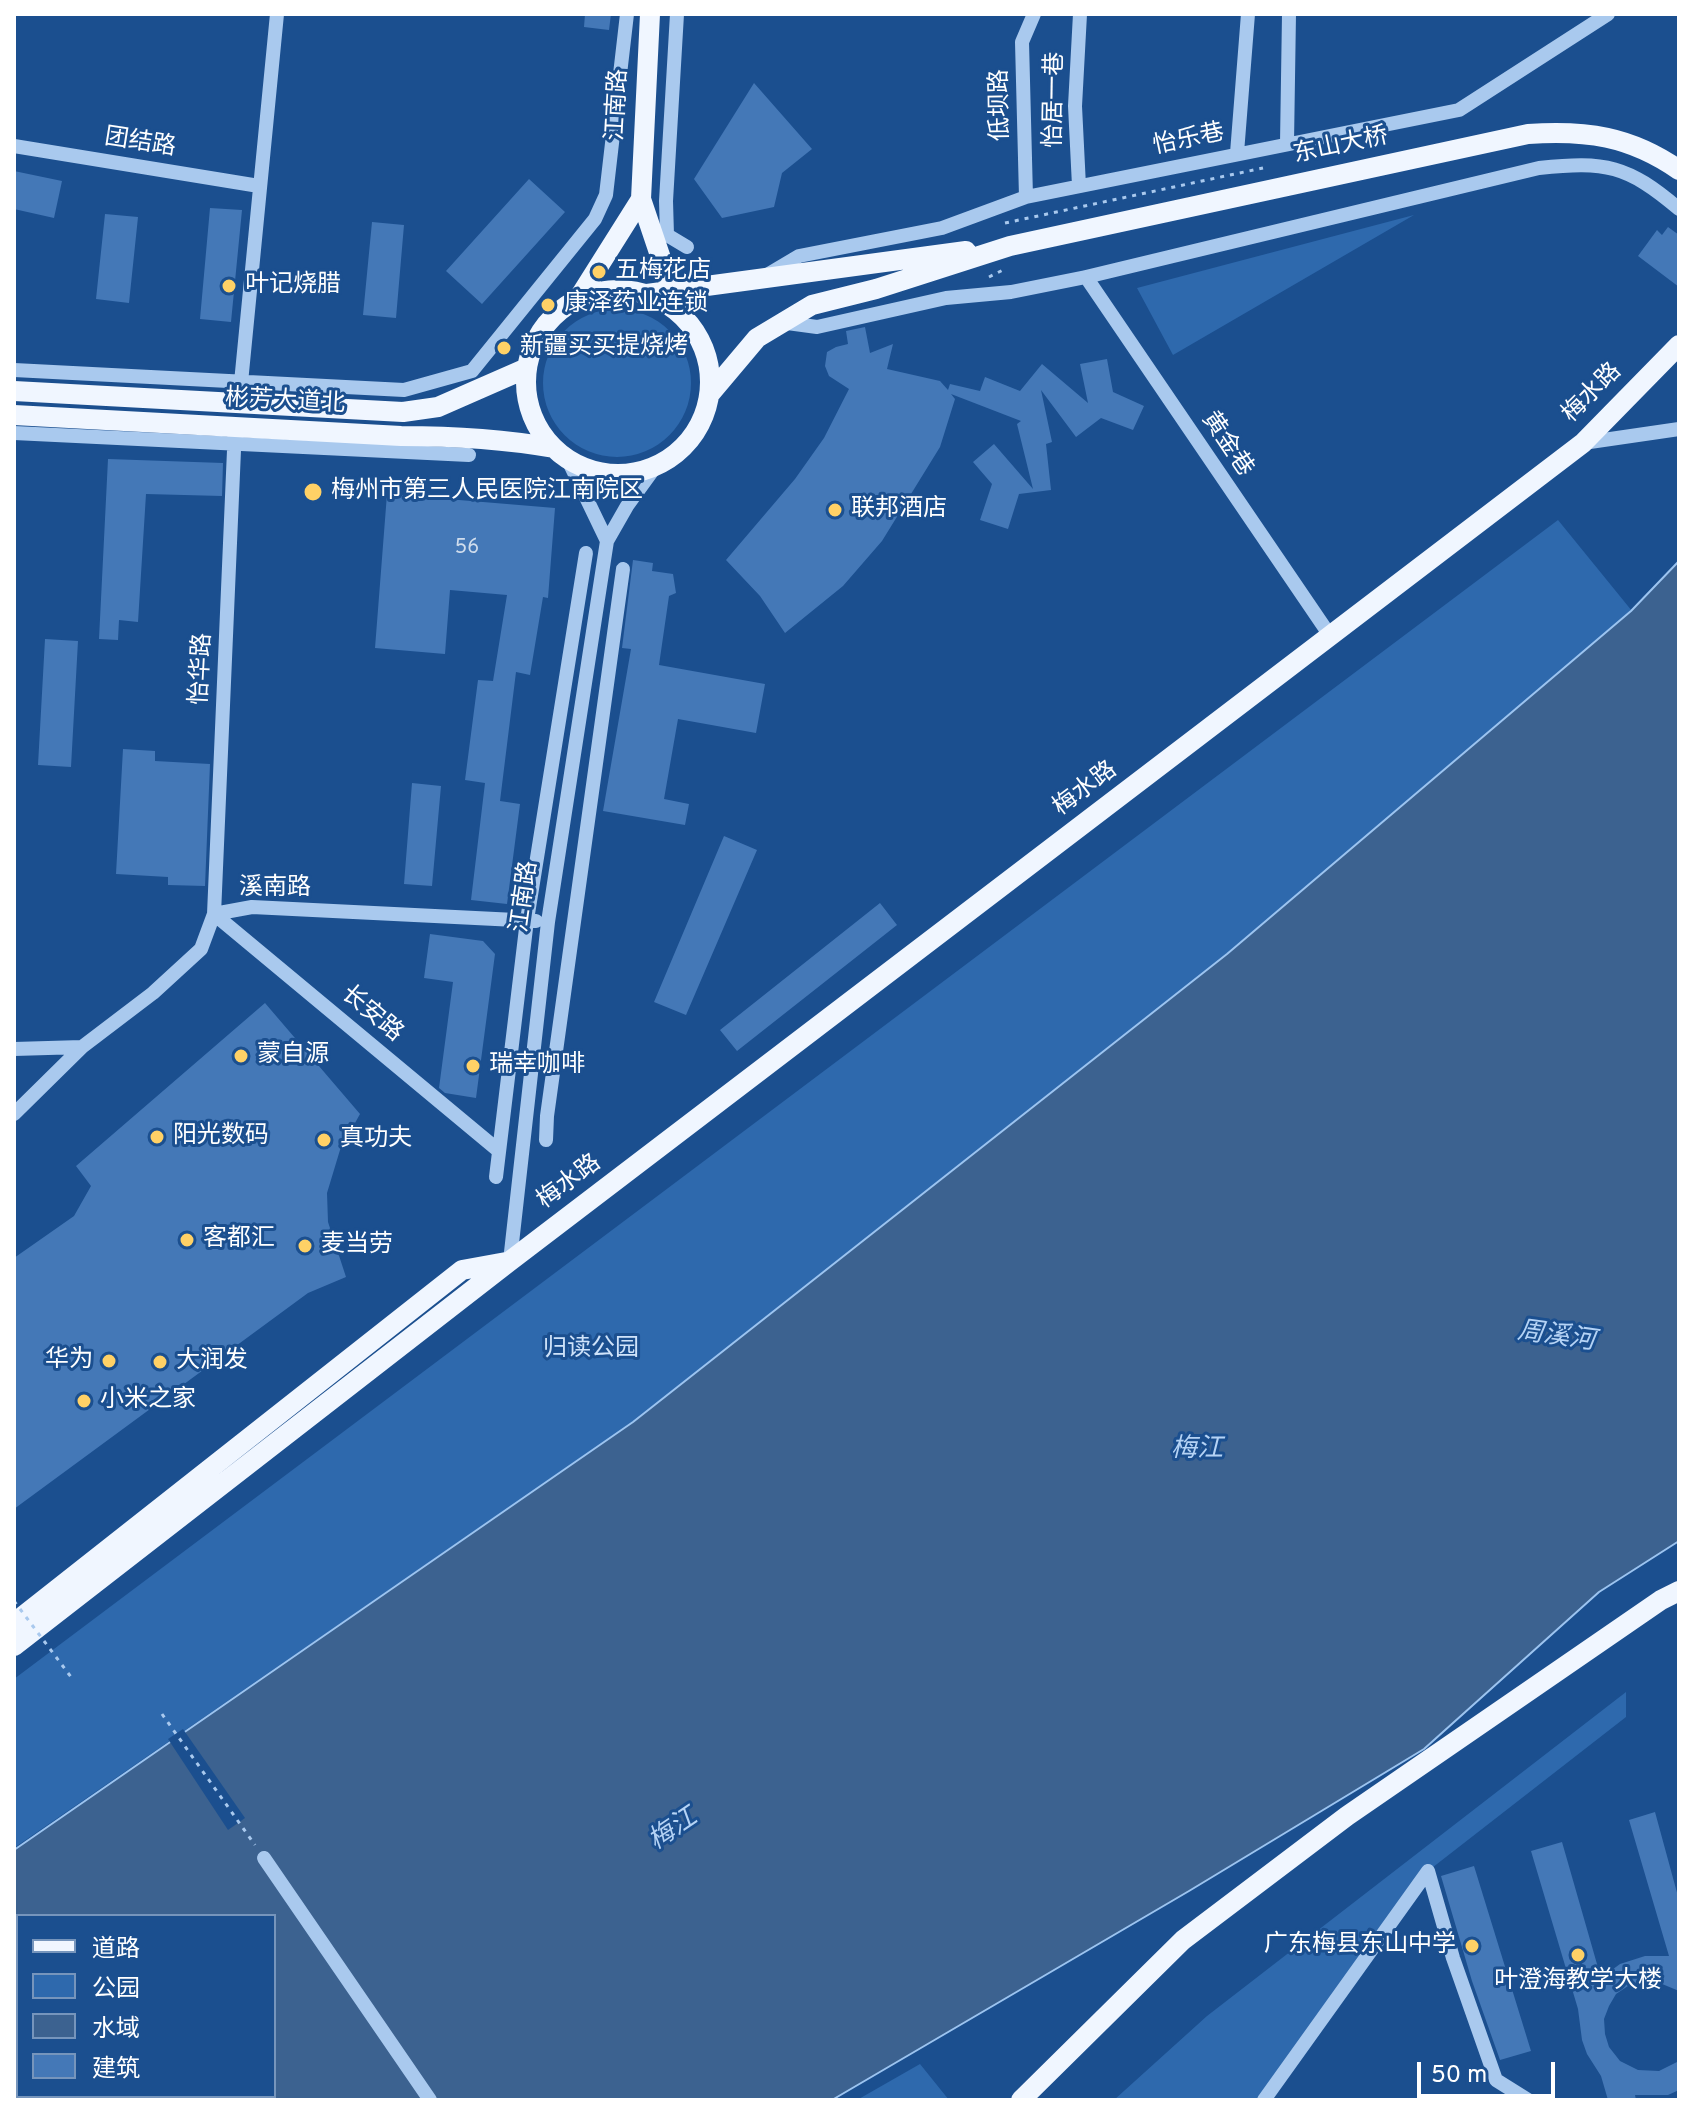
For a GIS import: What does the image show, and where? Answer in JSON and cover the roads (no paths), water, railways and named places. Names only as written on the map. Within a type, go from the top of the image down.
[{"type":"main road","name":"江南路","points":[[650,14],[641,199],[678,312]]},
{"type":"main road","name":"东山大桥","points":[[1010,246],[1528,134],[1569,131],[1609,136],[1679,170]]},
{"type":"main road","name":"江南路","points":[[578,299],[641,199]]},
{"type":"main road","points":[[647,294],[678,312],[691,325],[707,358],[709,395],[697,430],[679,451],[656,466],[620,475],[602,473],[561,454],[534,419],[528,403],[527,368],[532,351],[550,320],[578,299],[612,290],[647,294],[1010,246]]},
{"type":"main road","points":[[709,395],[757,338],[812,305],[876,289],[1010,246]]},
{"type":"main road","name":"梅水路","points":[[14,1646],[510,1261],[1583,443],[1679,345]]},
{"type":"main road","name":"彬芳大道北","points":[[14,391],[403,412],[438,407],[527,368]]},
{"type":"main road","name":"彬芳大道北","points":[[14,415],[235,435],[468,437],[561,454]]},
{"type":"main road","name":"梅水路","points":[[14,1623],[462,1270],[510,1261]]},
{"type":"main road","points":[[1021,2100],[1183,1940],[1347,1816],[1661,1600],[1679,1591]]},
{"type":"street","points":[[239,403],[277,14]]},
{"type":"street","points":[[14,370],[404,390],[472,371],[595,219],[606,195],[627,14]]},
{"type":"street","points":[[677,14],[667,235],[687,247]]},
{"type":"street","name":"低坝路","points":[[1026,197],[1022,42],[1034,14]]},
{"type":"street","name":"怡居一巷","points":[[1079,186],[1075,106],[1080,14]]},
{"type":"street","points":[[1237,153],[1248,14]]},
{"type":"street","points":[[1287,143],[1289,14]]},
{"type":"street","name":"怡乐巷","points":[[763,277],[799,256],[942,228],[1026,197],[1459,110],[1608,14]]},
{"type":"street","name":"团结路","points":[[14,146],[259,186]]},
{"type":"street","points":[[780,322],[817,327],[946,298],[1011,292],[1086,277],[1539,168],[1606,167],[1635,175],[1679,209]]},
{"type":"street","name":"黄金巷","points":[[1086,277],[1331,637]]},
{"type":"street","points":[[1583,443],[1679,429]]},
{"type":"street","points":[[14,433],[235,435],[469,455]]},
{"type":"street","name":"怡华路","points":[[214,914],[235,435]]},
{"type":"street","points":[[561,454],[607,541]]},
{"type":"street","name":"江南路","points":[[510,1261],[548,922],[607,541],[656,466]]},
{"type":"street","points":[[496,1177],[527,920],[586,553]]},
{"type":"street","points":[[546,1140],[623,569]]},
{"type":"street","name":"溪南路","points":[[14,1114],[82,1047],[153,993],[201,949],[214,914],[252,907],[548,922]]},
{"type":"street","name":"长安路","points":[[214,914],[499,1151]]},
{"type":"street","points":[[14,1049],[82,1047]]},
{"type":"street","points":[[264,1858],[430,2100]]},
{"type":"street","points":[[1264,2100],[1428,1871],[1453,1958],[1496,2080],[1528,2100]]},
{"type":"water","name":"梅江","points":[[1679,561],[1679,1541],[1599,1592],[1424,1749],[832,2100],[14,2100],[14,1850],[633,1422],[1227,954],[1631,611]]},
{"type":"place","name":"五梅花店","points":[[599,272]]},
{"type":"place","name":"叶记烧腊","points":[[229,286]]},
{"type":"place","name":"康泽药业连锁","points":[[548,305]]},
{"type":"place","name":"新疆买买提烧烤","points":[[504,348]]},
{"type":"place","name":"梅州市第三人民医院江南院区","points":[[313,492]]},
{"type":"place","name":"联邦酒店","points":[[835,510]]},
{"type":"place","name":"蒙自源","points":[[241,1056]]},
{"type":"place","name":"瑞幸咖啡","points":[[473,1066]]},
{"type":"place","name":"阳光数码","points":[[157,1137]]},
{"type":"place","name":"真功夫","points":[[324,1140]]},
{"type":"place","name":"客都汇","points":[[187,1240]]},
{"type":"place","name":"麦当劳","points":[[305,1246]]},
{"type":"place","name":"华为","points":[[109,1361]]},
{"type":"place","name":"大润发","points":[[160,1362]]},
{"type":"place","name":"小米之家","points":[[84,1401]]},
{"type":"place","name":"广东梅县东山中学","points":[[1472,1946]]},
{"type":"place","name":"叶澄海教学大楼","points":[[1578,1955]]},
{"type":"water label","name":"周溪河","points":[[1556,1338]]},
{"type":"park label","name":"归读公园","points":[[591,1350]]}]
